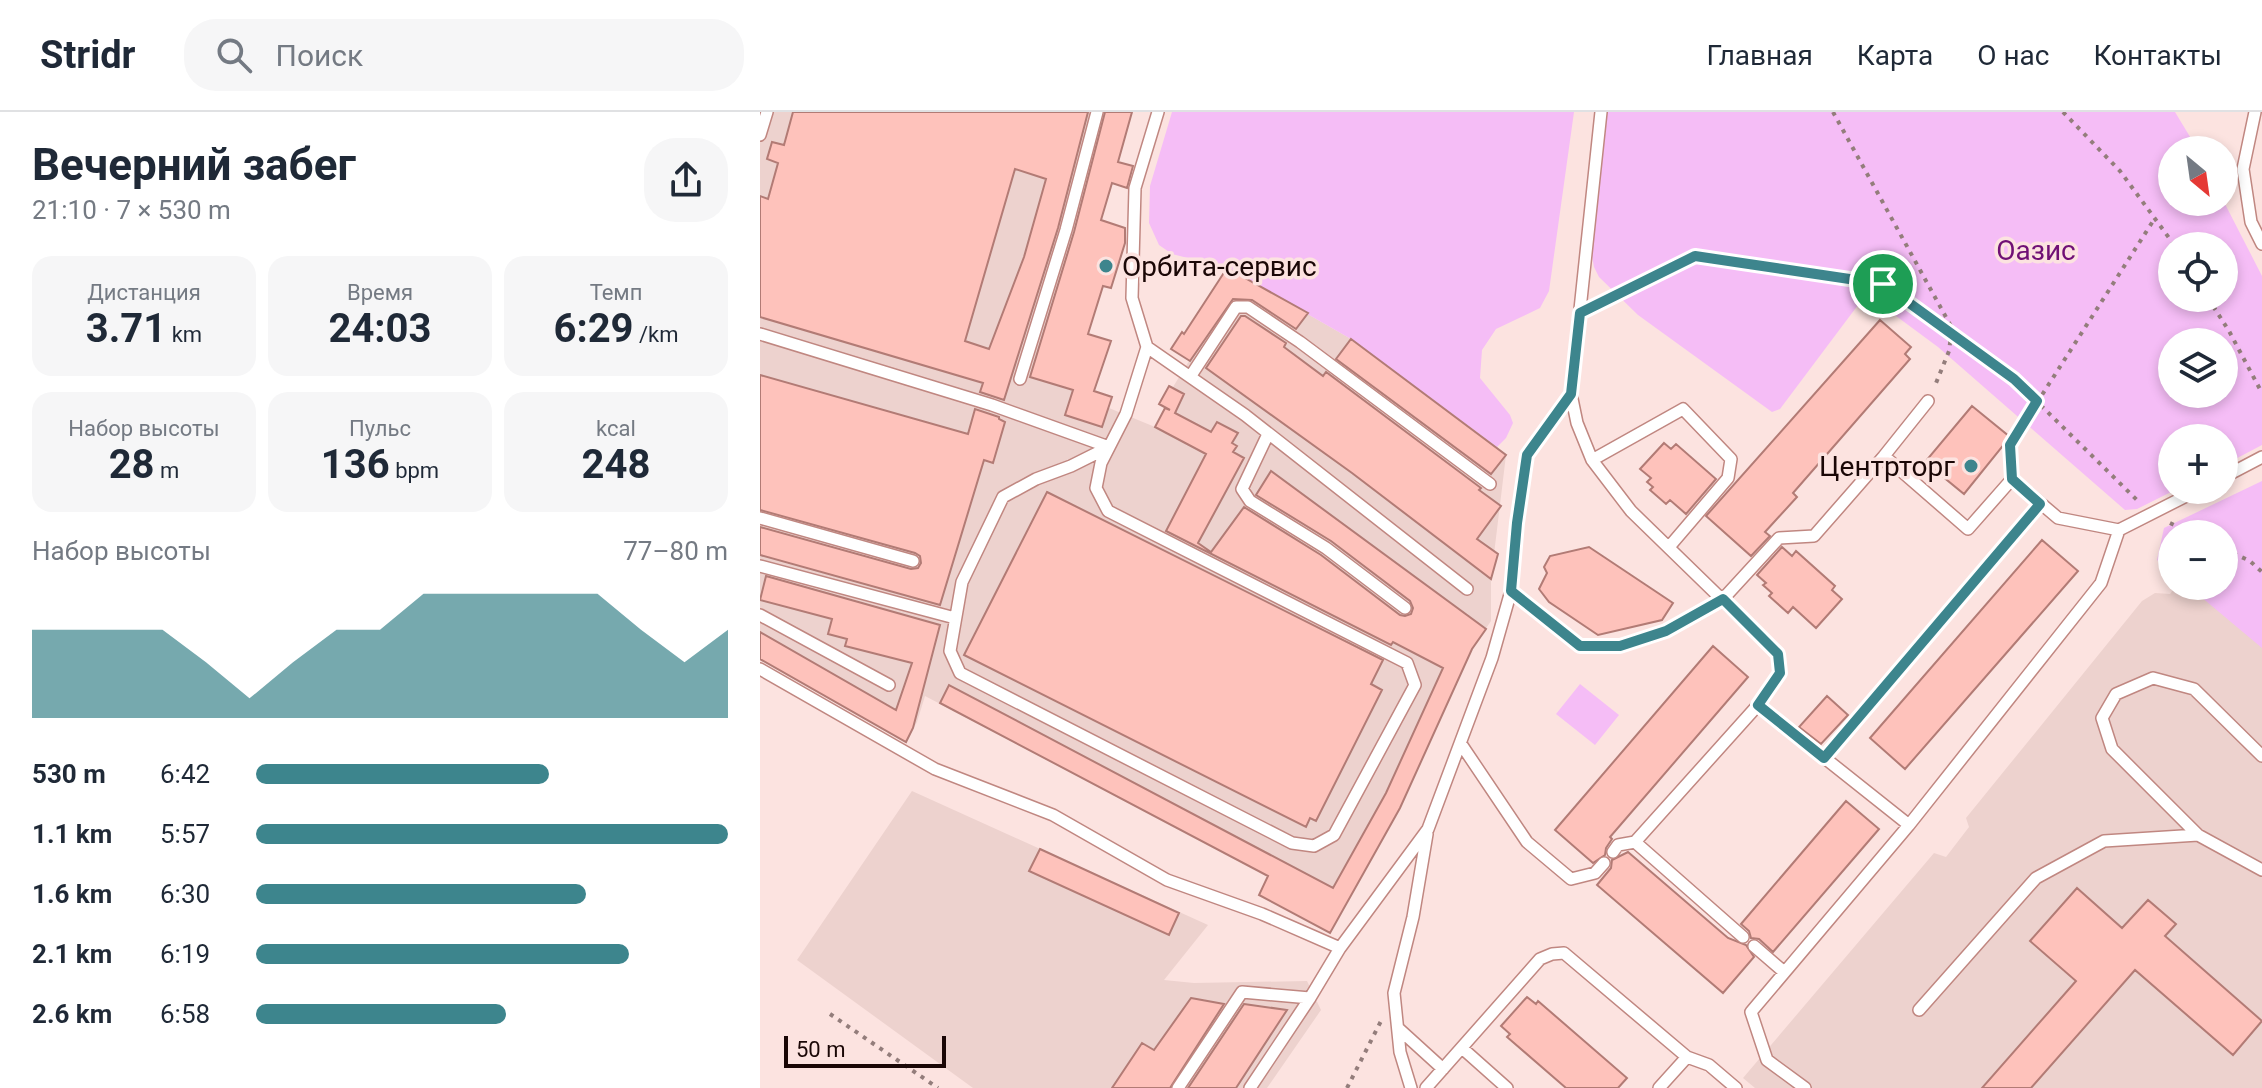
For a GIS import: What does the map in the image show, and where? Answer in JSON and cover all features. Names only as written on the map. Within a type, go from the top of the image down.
[{"type":"lane","points":[[760,135],[767,112]]},
{"type":"lane","points":[[1020,379],[1066,230],[1097,112]]},
{"type":"lane","points":[[1109,447],[1003,497],[962,582],[950,651],[960,673],[1292,843],[1314,846],[1334,835],[1415,685],[1407,663],[1108,511],[1096,488],[1101,463],[1126,414],[1147,347],[1132,298],[1135,188],[1158,112]]},
{"type":"lane","points":[[1601,112],[1571,394],[1577,423],[1592,460],[1631,511],[1778,654],[1780,673],[1758,705],[1635,842],[1618,845],[1613,852]]},
{"type":"lane","points":[[2255,112],[2243,169],[2251,222],[2262,244]]},
{"type":"lane","points":[[1190,377],[1236,307],[1248,307],[1300,342],[1490,484]]},
{"type":"lane","points":[[760,334],[992,405],[1109,447]]},
{"type":"lane","points":[[1147,347],[1268,434],[1467,589]]},
{"type":"lane","points":[[1411,1088],[1403,1067],[1394,993],[1413,917],[1428,829],[1492,658],[1511,591],[1527,455],[1571,394]]},
{"type":"lane","points":[[1511,591],[1580,646],[1620,646],[1666,631],[1723,599],[1779,538],[1814,536],[1928,401]]},
{"type":"lane","points":[[1592,460],[1683,409],[1731,459],[1728,478],[1669,547]]},
{"type":"lane","points":[[1268,434],[1242,489],[1250,501],[1326,548],[1405,608]]},
{"type":"lane","points":[[1884,456],[1968,529],[2012,479],[2058,518],[2119,530],[2171,504]]},
{"type":"lane","points":[[2238,470],[2262,457]]},
{"type":"lane","points":[[760,518],[913,561]]},
{"type":"lane","points":[[1805,1088],[1767,1060],[1751,1012],[1909,825],[2101,583],[2119,530]]},
{"type":"lane","points":[[760,566],[955,618]]},
{"type":"lane","points":[[760,615],[889,685]]},
{"type":"lane","points":[[760,669],[935,769],[1053,815],[1167,880],[1262,914],[1340,948]]},
{"type":"lane","points":[[2262,756],[2194,689],[2153,678],[2116,694],[2102,718],[2112,749],[2198,835],[2262,870]]},
{"type":"lane","points":[[1758,705],[1909,825]]},
{"type":"lane","points":[[1461,744],[1527,842],[1538,852],[1571,879],[1595,873],[1604,863]]},
{"type":"lane","points":[[1250,1088],[1340,948],[1428,829]]},
{"type":"lane","points":[[1919,1010],[2036,878],[2104,841],[2198,835]]},
{"type":"lane","points":[[1635,842],[1743,937]]},
{"type":"lane","points":[[1754,946],[1784,972]]},
{"type":"lane","points":[[1426,1088],[1540,959],[1564,953],[1687,1057],[1709,1065],[1736,1088]]},
{"type":"lane","points":[[1178,1088],[1242,992],[1310,998]]},
{"type":"lane","points":[[1399,1029],[1443,1069]]},
{"type":"lane","points":[[1462,1048],[1507,1088]]},
{"type":"lane","points":[[1659,1088],[1687,1057]]},
{"type":"path","points":[[1833,112],[1952,328],[1949,351],[1928,401]]},
{"type":"path","points":[[2063,112],[2120,171],[2165,232]]},
{"type":"path","points":[[2012,479],[2010,445],[2155,218]]},
{"type":"path","points":[[1580,313],[1695,256],[1883,284],[2014,379],[2151,514],[2164,520]]},
{"type":"path","points":[[2217,312],[2262,393]]},
{"type":"path","points":[[1824,758],[2040,504]]},
{"type":"path","points":[[2238,555],[2262,572]]},
{"type":"path","points":[[830,1014],[938,1088]]},
{"type":"path","points":[[1347,1088],[1381,1020]]},
{"type":"shaded area","points":[[760,112],[1132,112],[1054,384],[1074,385],[1109,408],[1155,427],[1165,408],[1159,404],[1189,361],[1171,349],[1182,333],[1185,334],[1227,268],[1351,339],[1506,455],[1491,579],[1491,621],[1474,646],[1464,639],[1400,808],[1330,933],[1259,895],[1268,876],[925,696],[917,722],[906,742],[760,659]]},
{"type":"shaded area","points":[[2238,590],[2262,598],[2262,1088],[1755,1088],[1743,1078],[1934,853],[1946,857],[1969,827],[1966,818],[2142,601],[2158,593],[2158,600],[2238,600]]},
{"type":"shaded area","points":[[912,791],[1208,925],[1164,980],[1194,983],[1307,981],[1321,1010],[1267,1088],[973,1088],[797,960]]},
{"type":"green space","points":[[1172,112],[1574,112],[1549,291],[1540,308],[1496,329],[1482,350],[1480,378],[1513,423],[1506,438],[1497,447],[1351,339],[1227,268],[1172,254],[1159,245],[1149,223],[1150,186]]},
{"type":"green space","name":"Оазис","points":[[1607,112],[2175,112],[2190,136],[2158,136],[2158,216],[2231,216],[2262,276],[2262,445],[2238,458],[2238,424],[2158,424],[2158,498],[2137,509],[2125,510],[1938,347],[1873,299],[1864,297],[1780,409],[1772,412],[1638,315],[1599,277],[1592,256]]},
{"type":"green space","points":[[2262,481],[2262,648],[2205,600],[2238,600],[2238,520],[2181,520],[2214,504],[2238,504],[2238,493]]},
{"type":"green space","points":[[1580,684],[1619,715],[1595,745],[1556,714]]},
{"type":"building","points":[[793,112],[1088,112],[1058,228],[1004,400],[980,392],[983,383],[760,317],[760,196],[768,199],[778,163],[767,159],[772,142],[784,145]],"holes":[[[1015,169],[1046,179],[1024,257],[989,349],[965,341]]]},
{"type":"building","points":[[1105,112],[1132,112],[1118,162],[1133,166],[1127,188],[1112,183],[1101,220],[1125,228],[1125,243],[1111,288],[1103,286],[1088,334],[1111,341],[1094,391],[1112,397],[1102,427],[1065,415],[1073,390],[1030,377],[1074,232]]},
{"type":"building","points":[[1227,268],[1308,313],[1296,329],[1252,300],[1233,299],[1190,361],[1171,349]]},
{"type":"building","points":[[1241,316],[1286,343],[1284,347],[1323,376],[1326,372],[1501,506],[1477,539],[1498,554],[1491,579],[1352,473],[1206,368]]},
{"type":"building","points":[[1880,320],[1911,347],[1905,354],[1910,359],[1793,493],[1797,497],[1765,532],[1770,536],[1751,556],[1706,516]]},
{"type":"building","points":[[1351,339],[1506,455],[1491,474],[1336,359]]},
{"type":"building","points":[[760,375],[968,434],[975,409],[1005,422],[993,463],[984,460],[940,605],[760,555],[760,527],[911,569],[918,568],[921,563],[920,556],[915,553],[760,510]]},
{"type":"building","points":[[1169,386],[1184,394],[1175,413],[1211,432],[1217,422],[1238,433],[1232,443],[1237,446],[1233,452],[1244,458],[1198,543],[1211,552],[1244,507],[1321,555],[1400,615],[1411,614],[1413,608],[1410,601],[1331,541],[1256,495],[1271,471],[1486,629],[1472,649],[1400,808],[1330,933],[1259,895],[1268,876],[940,703],[949,685],[1333,888],[1386,793],[1443,668],[1393,642],[1391,645],[1166,531],[1206,454],[1155,427],[1165,408],[1170,410],[1159,404]]},
{"type":"building","points":[[1972,406],[2010,437],[1964,494],[1925,462]]},
{"type":"building","points":[[1664,443],[1671,449],[1676,444],[1716,479],[1686,514],[1670,500],[1666,504],[1650,490],[1653,487],[1647,482],[1651,478],[1640,469]]},
{"type":"building","points":[[1047,492],[1383,660],[1371,684],[1382,690],[1316,821],[1310,818],[1306,827],[964,655]]},
{"type":"building","points":[[2042,540],[2078,571],[1905,769],[1870,738]]},
{"type":"building","points":[[1589,547],[1673,603],[1662,620],[1598,635],[1549,602],[1539,589],[1547,573],[1544,567],[1550,556]]},
{"type":"building","points":[[1782,547],[1792,556],[1796,551],[1835,586],[1832,590],[1842,599],[1816,628],[1793,607],[1788,613],[1769,596],[1772,593],[1757,575]]},
{"type":"building","points":[[766,576],[940,625],[913,728],[906,742],[760,659],[760,632],[896,710],[912,663],[845,646],[847,639],[828,634],[832,619],[760,600]]},
{"type":"building","points":[[1713,646],[1748,677],[1610,837],[1612,839],[1605,855],[1593,863],[1555,830]]},
{"type":"building","points":[[1827,696],[1848,715],[1821,744],[1799,727]]},
{"type":"building","points":[[1846,801],[1879,829],[1773,952],[1759,939],[1751,938],[1749,931],[1741,924]]},
{"type":"building","points":[[1040,849],[1179,913],[1169,935],[1029,871]]},
{"type":"building","points":[[1628,852],[1728,938],[1746,945],[1754,957],[1723,993],[1597,885],[1611,868],[1612,860]]},
{"type":"building","points":[[2077,888],[2122,928],[2148,900],[2176,924],[2165,936],[2262,1021],[2233,1055],[2135,970],[2031,1088],[1982,1088],[2076,981],[2030,941]]},
{"type":"building","points":[[1527,997],[1536,1004],[1538,1001],[1627,1078],[1618,1088],[1566,1088],[1507,1037],[1510,1034],[1501,1026]]},
{"type":"building","points":[[1191,998],[1224,1004],[1170,1088],[1112,1088],[1142,1043],[1154,1050]]},
{"type":"building","points":[[1244,1004],[1287,1010],[1236,1088],[1188,1088]]},
{"type":"place","name":"Орбита-сервис","points":[[1106,266]]},
{"type":"place","name":"Центрторг","points":[[1971,466]]},
{"type":"route","points":[[1695,256],[1883,284],[2014,379],[2037,401],[2010,445],[2012,479],[2040,504],[1824,758],[1758,705],[1780,673],[1778,654],[1723,599],[1666,631],[1620,646],[1580,646],[1511,591],[1527,455],[1571,394],[1580,313],[1695,256]]}]
